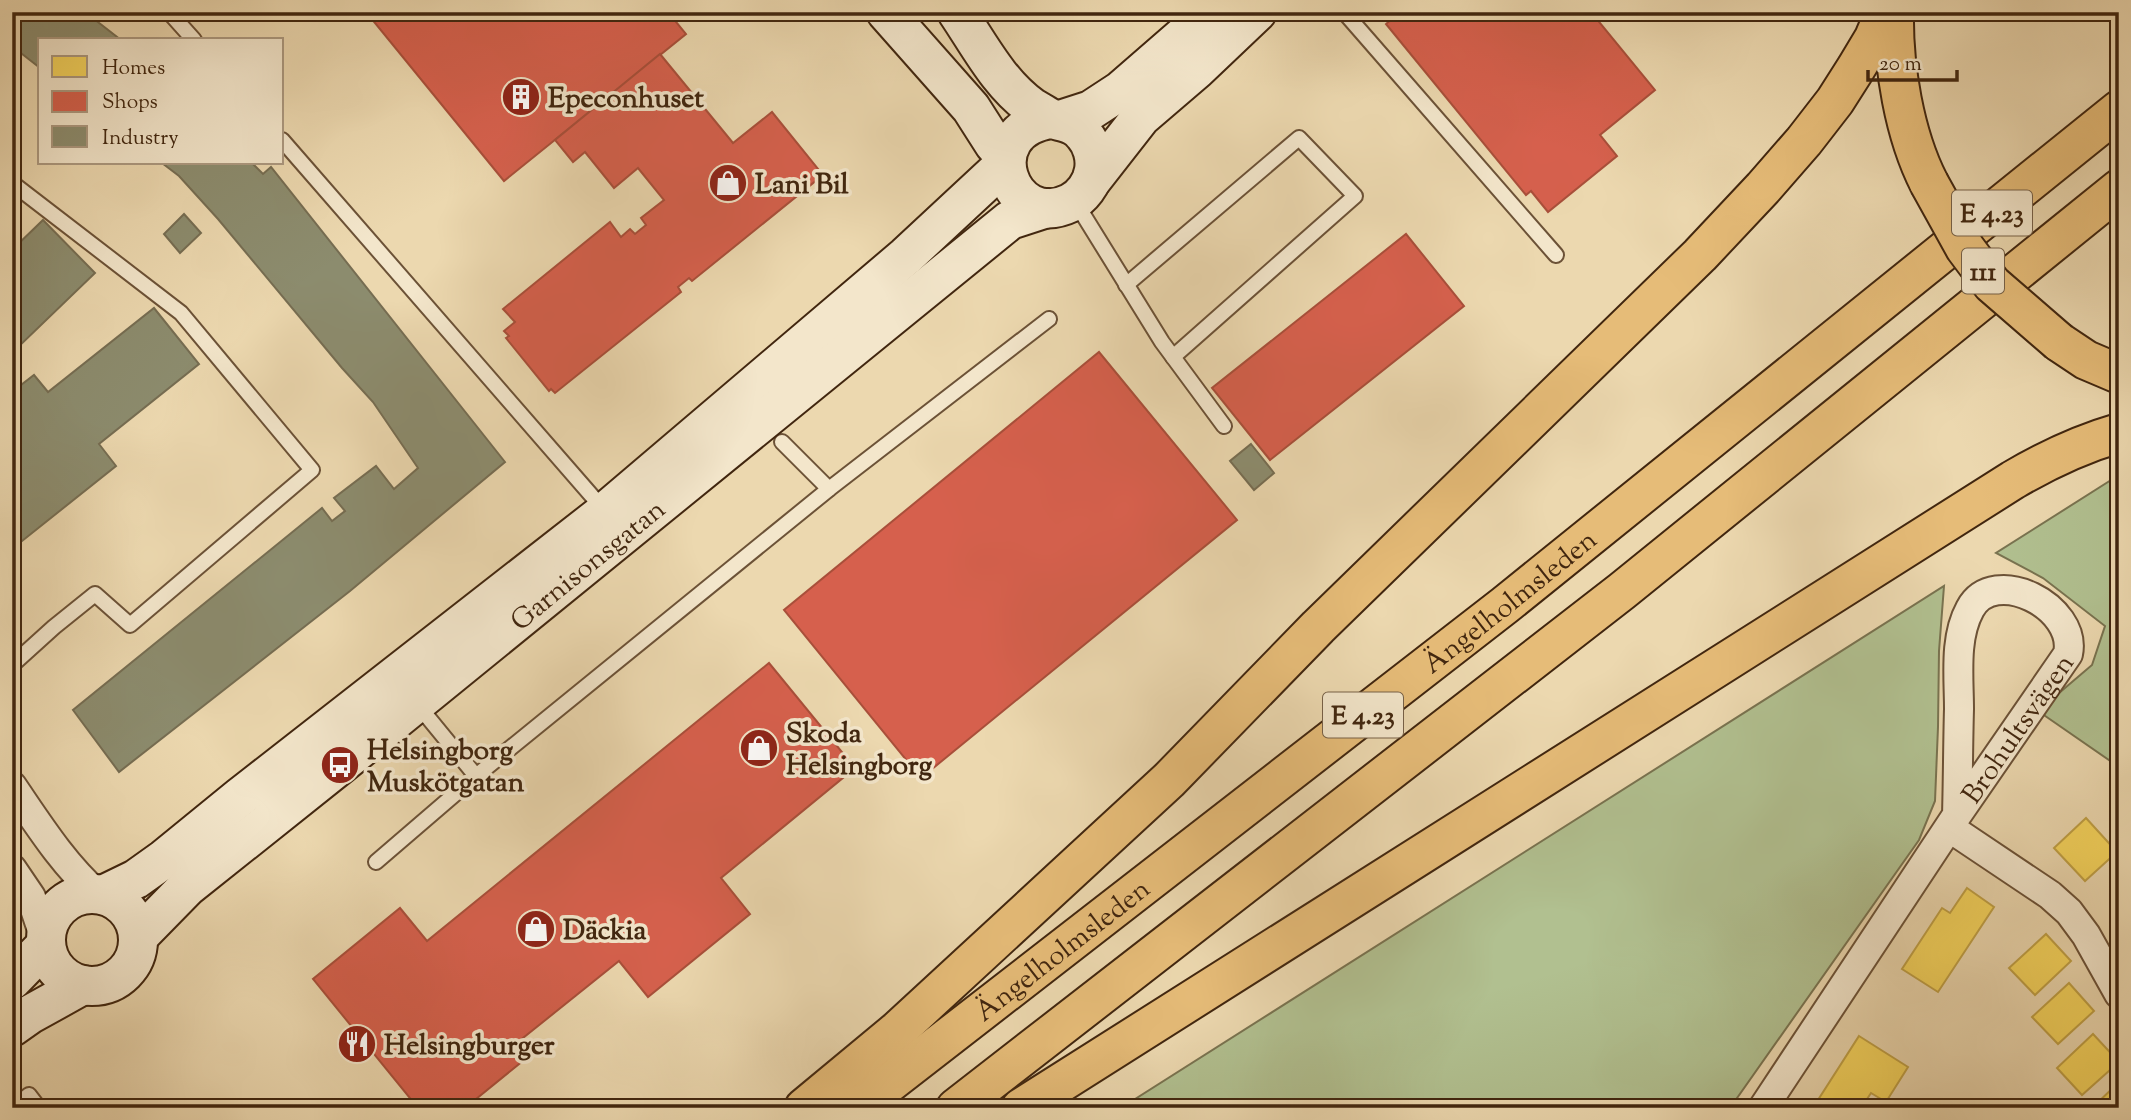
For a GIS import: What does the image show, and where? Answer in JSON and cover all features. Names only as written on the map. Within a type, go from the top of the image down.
[{"type":"main road","points":[[804,1108],[898,1030],[1169,780],[1318,627],[1700,255],[1804,141],[1856,68],[1874,38],[1885,12]]},
{"type":"main road","name":"111","points":[[1894,12],[1899,77],[1911,135],[1928,183],[1965,248],[1992,284],[2059,342],[2086,359],[2119,374]]},
{"type":"main road","name":"Ängelholmsleden","points":[[857,1108],[1505,605],[2119,110]]},
{"type":"main road","name":"E 4.23","points":[[956,1108],[1622,591],[2119,189]]},
{"type":"main road","points":[[1021,1108],[2013,480],[2044,462],[2091,441],[2119,433]]},
{"type":"street","points":[[886,12],[971,108],[1006,160],[1007,172],[1014,190],[1029,202],[1071,197],[1141,117],[1257,12]]},
{"type":"street","points":[[957,12],[1013,92],[1056,119],[1078,128],[1091,145],[1095,169],[1071,197]]},
{"type":"street","name":"Garnisonsgatan","points":[[12,980],[46,942],[48,926],[62,905],[73,898],[100,895],[136,879],[164,859],[605,512],[906,256],[1006,160],[1010,145],[1026,126],[1091,110],[1120,91],[1211,12]]},
{"type":"street","name":"Garnisonsgatan","points":[[12,1027],[83,985],[111,982],[122,975],[131,964],[138,937],[187,887],[1010,220],[1071,197]]},
{"type":"street","name":"Brohultsvägen","points":[[1763,1108],[2068,654],[2070,640],[2065,627],[2050,608],[2032,597],[2004,591],[1986,592],[1974,602],[1965,618],[1959,650],[1954,822]]},
{"type":"street","points":[[12,786],[84,883],[100,895],[123,906],[138,937]]},
{"type":"street","name":"Brohultsvägen","points":[[1954,822],[2069,912],[2086,935],[2119,994]]},
{"type":"street","points":[[12,869],[31,897],[49,956],[62,975],[83,985]]},
{"type":"lane","points":[[169,12],[192,38]]},
{"type":"lane","points":[[1344,12],[1556,255]]},
{"type":"lane","points":[[1126,285],[1299,138],[1355,196],[1173,357]]},
{"type":"lane","points":[[284,143],[605,512]]},
{"type":"lane","points":[[12,183],[181,313],[312,470],[130,625],[95,594],[12,665]]},
{"type":"lane","points":[[1071,197],[1173,357],[1223,426]]},
{"type":"lane","points":[[376,862],[476,776],[829,489],[1049,319]]},
{"type":"lane","points":[[782,442],[829,489]]},
{"type":"lane","points":[[416,703],[476,776]]},
{"type":"lane","points":[[13,1108],[29,1095],[39,1108]]},
{"type":"green space","points":[[2119,475],[2119,767],[2038,711],[2092,665],[2105,626],[2043,578],[1996,553]]},
{"type":"green space","points":[[1944,586],[1939,651],[1935,801],[1919,840],[1730,1108],[1121,1108]]},
{"type":"building: Homes","points":[[2086,818],[2117,852],[2085,881],[2054,848]]},
{"type":"building: Homes","points":[[1967,888],[1994,907],[1938,992],[1902,969],[1942,908],[1950,913]]},
{"type":"building: Homes","points":[[2046,934],[2071,961],[2035,995],[2009,968]]},
{"type":"building: Homes","points":[[2069,983],[2094,1011],[2058,1044],[2032,1017]]},
{"type":"building: Homes","points":[[2093,1034],[2119,1062],[2082,1095],[2057,1068]]},
{"type":"building: Homes","points":[[1859,1036],[1908,1067],[1886,1102],[1871,1093],[1861,1108],[1831,1108],[1818,1100]]},
{"type":"building: Homes","points":[[2117,1084],[2119,1108],[2092,1108]]},
{"type":"building: Shops","name":"Epeconhuset","points":[[366,12],[668,12],[686,34],[504,181]]},
{"type":"building: Shops","points":[[1400,12],[1591,12],[1655,90],[1600,135],[1617,156],[1548,212],[1531,191],[1526,195],[1386,24]]},
{"type":"building: Shops","points":[[660,54],[733,143],[772,112],[823,175],[692,281],[689,278],[678,287],[681,292],[555,393],[551,389],[549,391],[506,338],[509,336],[504,331],[515,322],[503,309],[610,222],[621,237],[630,229],[635,234],[646,225],[641,218],[664,200],[638,168],[614,188],[585,152],[573,162],[555,140]]},
{"type":"building: Shops","points":[[1406,234],[1464,306],[1270,460],[1212,388]]},
{"type":"building: Shops","points":[[1099,352],[1237,520],[921,778],[784,610]]},
{"type":"building: Shops","points":[[769,663],[855,768],[721,878],[750,914],[648,997],[619,961],[513,1046],[524,1060],[465,1108],[418,1108],[313,979],[400,908],[427,941]]},
{"type":"building: Industry","points":[[12,12],[85,12],[118,38],[38,38],[38,66],[12,46]]},
{"type":"building: Industry","points":[[163,164],[253,164],[263,174],[271,167],[505,462],[350,591],[119,772],[73,710],[322,508],[332,521],[345,511],[334,498],[376,466],[394,489],[418,468],[373,402],[179,176]]},
{"type":"building: Industry","points":[[184,214],[201,233],[180,253],[164,234]]},
{"type":"building: Industry","points":[[43,220],[95,273],[12,353],[12,250]]},
{"type":"building: Industry","points":[[154,308],[199,364],[99,444],[116,466],[12,549],[12,421],[19,415],[12,407],[12,392],[34,375],[48,392]]},
{"type":"building: Industry","points":[[1251,444],[1274,473],[1254,490],[1230,461]]},
{"type":"place","name":"Epeconhuset","points":[[521,97]]},
{"type":"place","name":"Lani Bil","points":[[728,183]]},
{"type":"place","name":"Skoda Helsingborg","points":[[759,748]]},
{"type":"place","name":"Helsingborg Muskötgatan","points":[[340,765]]},
{"type":"place","name":"Däckia","points":[[536,929]]},
{"type":"place","name":"Helsingburger","points":[[357,1044]]}]
